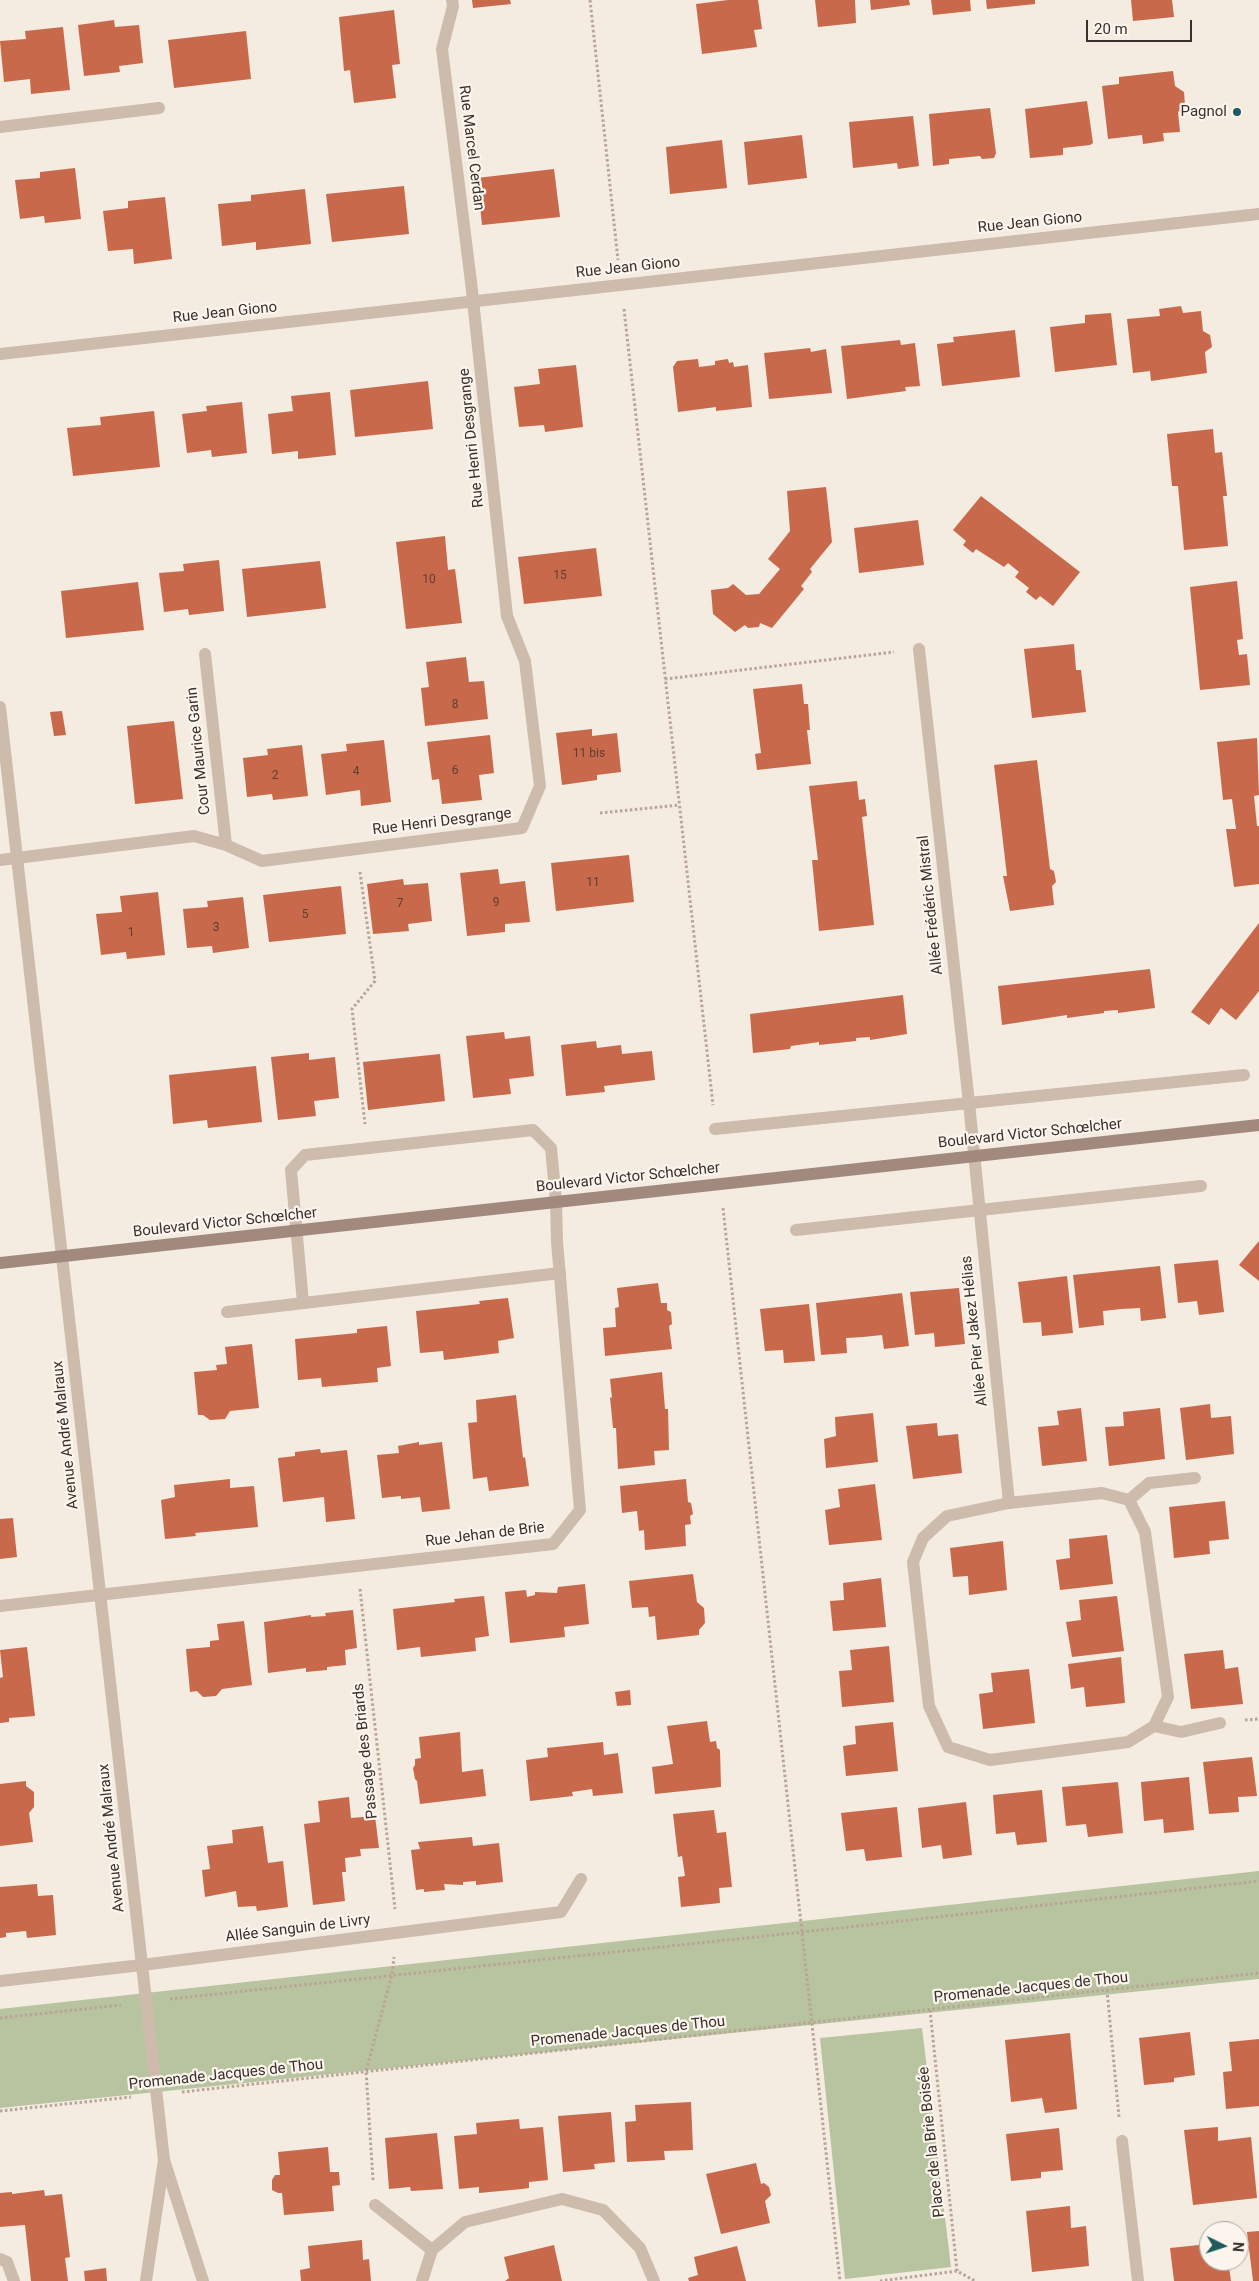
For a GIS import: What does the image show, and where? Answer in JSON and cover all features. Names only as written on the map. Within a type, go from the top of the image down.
[{"type":"main road","name":"Boulevard Victor Schœlcher","points":[[0,1263],[1259,1125]]},
{"type":"street","name":"Rue Marcel Cerdan","points":[[452,0],[442,49],[473,302]]},
{"type":"street","points":[[0,127],[159,108]]},
{"type":"street","name":"Rue Jean Giono","points":[[0,354],[1259,214]]},
{"type":"street","name":"Rue Henri Desgrange","points":[[0,860],[194,836],[226,845],[262,861],[522,828],[540,786],[525,661],[507,616],[473,302]]},
{"type":"street","name":"Allée Frédéric Mistral","points":[[919,649],[974,1157]]},
{"type":"street","name":"Cour Maurice Garin","points":[[204,654],[226,845]]},
{"type":"street","name":"Avenue André Malraux","points":[[0,707],[164,2160],[203,2281]]},
{"type":"street","points":[[716,1129],[1244,1075]]},
{"type":"street","name":"Rue Jehan de Brie","points":[[0,1606],[553,1544],[580,1510],[551,1148],[533,1130],[368,1148]]},
{"type":"street","points":[[303,1303],[294,1232],[290,1170],[305,1156],[368,1148]]},
{"type":"street","name":"Allée Pier Jakez Hélias","points":[[974,1157],[1009,1503]]},
{"type":"street","points":[[796,1230],[1201,1186]]},
{"type":"street","points":[[227,1312],[560,1273]]},
{"type":"street","points":[[1129,1500],[1149,1483],[1196,1478]]},
{"type":"street","points":[[1102,1493],[1129,1500],[1145,1532],[1168,1697],[1154,1726],[1128,1742],[990,1760],[948,1747],[929,1706],[913,1562],[923,1538],[947,1516],[1009,1503],[1102,1493]]},
{"type":"street","points":[[1154,1726],[1181,1732],[1220,1723]]},
{"type":"street","name":"Allée Sanguin de Livry","points":[[0,1981],[561,1912],[581,1879]]},
{"type":"street","points":[[1122,2141],[1138,2281]]},
{"type":"street","name":"Avenue André Malraux","points":[[146,2281],[164,2160]]},
{"type":"street","points":[[422,2281],[432,2250],[465,2222],[562,2199],[602,2210],[640,2248],[654,2281]]},
{"type":"street","points":[[375,2205],[432,2250]]},
{"type":"street","points":[[0,2259],[7,2262],[14,2281]]},
{"type":"path","points":[[665,679],[919,649]]},
{"type":"path","points":[[600,813],[679,805]]},
{"type":"path","points":[[357,849],[375,981],[352,1009],[368,1148]]},
{"type":"path","name":"Passage des Briards","points":[[357,1566],[397,1933],[392,1975],[366,2071],[375,2205]]},
{"type":"path","points":[[0,2018],[1259,1881]]},
{"type":"path","name":"Promenade Jacques de Thou","points":[[0,2111],[1259,1973]]},
{"type":"path","points":[[1107,1990],[1122,2141]]},
{"type":"path","name":"Place de la Brie Boisée","points":[[930,2010],[957,2271]]},
{"type":"path","points":[[880,2281],[957,2271],[975,2281]]},
{"type":"green space","points":[[1259,1871],[1259,1979],[0,2108],[0,2009]]},
{"type":"green space","points":[[922,2028],[951,2267],[845,2279],[820,2038]]},
{"type":"building","points":[[472,0],[510,0],[511,4],[473,8]]},
{"type":"building","points":[[728,0],[758,0],[762,29],[754,30],[757,47],[702,54],[696,4]]},
{"type":"building","points":[[815,0],[855,0],[856,23],[818,27]]},
{"type":"building","points":[[870,0],[909,0],[910,5],[871,10]]},
{"type":"building","points":[[931,0],[970,0],[971,11],[933,15]]},
{"type":"building","points":[[986,0],[1035,0],[1035,4],[987,9]]},
{"type":"building","points":[[1131,0],[1172,0],[1174,17],[1133,21]]},
{"type":"building","points":[[394,10],[400,64],[392,65],[396,98],[354,103],[350,70],[344,71],[339,17]]},
{"type":"building","points":[[114,20],[115,27],[139,25],[143,63],[119,66],[120,72],[84,76],[78,25]]},
{"type":"building","points":[[63,27],[70,90],[31,94],[30,79],[4,82],[0,41],[26,39],[25,31]]},
{"type":"building","points":[[246,31],[251,79],[174,88],[168,40]]},
{"type":"building","points":[[1173,71],[1175,86],[1184,92],[1185,105],[1178,112],[1180,132],[1163,133],[1164,141],[1143,144],[1142,135],[1108,139],[1102,86],[1119,84],[1119,77]]},
{"type":"building","points":[[1087,101],[1093,143],[1063,148],[1063,155],[1030,158],[1025,109]]},
{"type":"building","points":[[990,108],[996,153],[994,158],[982,159],[980,156],[949,159],[949,164],[933,166],[929,114]]},
{"type":"building","points":[[913,116],[919,166],[898,169],[897,163],[853,168],[849,122]]},
{"type":"building","points":[[802,135],[807,178],[748,185],[744,142]]},
{"type":"building","points":[[722,140],[727,188],[670,194],[666,147]]},
{"type":"building","points":[[75,168],[81,219],[45,223],[44,216],[20,219],[15,180],[40,178],[40,172]]},
{"type":"building","points":[[554,169],[560,217],[482,225],[477,178]]},
{"type":"building","points":[[404,186],[409,234],[332,242],[326,194]]},
{"type":"building","points":[[305,189],[311,244],[256,250],[256,242],[222,246],[218,204],[251,201],[251,195]]},
{"type":"building","points":[[165,197],[172,259],[134,264],[133,249],[108,251],[103,211],[128,208],[128,201]]},
{"type":"building","points":[[1181,306],[1183,313],[1201,311],[1203,331],[1210,335],[1212,347],[1205,352],[1207,373],[1151,381],[1150,371],[1133,373],[1127,319],[1160,316],[1159,309]]},
{"type":"building","points":[[1111,313],[1117,365],[1055,372],[1050,327],[1085,323],[1085,315]]},
{"type":"building","points":[[1015,330],[1020,377],[942,386],[937,344],[954,342],[953,337]]},
{"type":"building","points":[[900,340],[901,345],[915,343],[920,386],[905,387],[906,391],[847,399],[841,346]]},
{"type":"building","points":[[810,348],[811,352],[826,349],[832,393],[769,399],[764,353]]},
{"type":"building","points":[[698,359],[699,367],[715,365],[715,361],[728,359],[729,363],[733,362],[734,367],[748,365],[752,407],[716,411],[716,407],[678,412],[673,367],[677,361]]},
{"type":"building","points":[[576,365],[583,427],[545,432],[544,425],[519,427],[514,387],[540,384],[538,369]]},
{"type":"building","points":[[428,381],[433,429],[355,437],[350,390]]},
{"type":"building","points":[[330,392],[336,455],[298,459],[298,451],[272,454],[268,414],[293,411],[291,396]]},
{"type":"building","points":[[242,402],[247,453],[212,457],[211,450],[187,453],[182,414],[207,411],[206,406]]},
{"type":"building","points":[[154,411],[160,467],[73,476],[67,428],[101,425],[100,417]]},
{"type":"building","points":[[1213,429],[1215,453],[1222,452],[1227,496],[1223,496],[1228,546],[1184,550],[1178,486],[1172,486],[1167,434]]},
{"type":"building","points":[[826,487],[832,542],[810,569],[812,572],[801,586],[804,589],[772,628],[760,623],[759,627],[748,628],[745,625],[735,632],[713,614],[711,590],[728,588],[733,584],[746,595],[759,594],[780,569],[768,559],[790,531],[787,491]]},
{"type":"building","points":[[981,496],[1080,572],[1053,606],[1040,596],[1036,600],[1026,592],[1029,588],[1015,577],[1019,572],[1008,563],[1004,567],[976,549],[973,553],[963,545],[966,541],[953,530]]},
{"type":"building","points":[[918,520],[924,565],[859,573],[854,528]]},
{"type":"building","points":[[445,536],[448,570],[455,569],[462,623],[406,629],[396,542]]},
{"type":"building","points":[[596,548],[602,596],[524,604],[518,557]]},
{"type":"building","points":[[219,560],[224,611],[189,615],[188,609],[164,612],[159,573],[184,571],[183,564]]},
{"type":"building","points":[[320,561],[326,608],[247,617],[242,569]]},
{"type":"building","points":[[1237,581],[1243,639],[1237,640],[1239,655],[1247,654],[1250,685],[1200,690],[1190,587]]},
{"type":"building","points":[[138,582],[144,630],[66,638],[61,591]]},
{"type":"building","points":[[1074,644],[1076,670],[1081,670],[1086,712],[1032,718],[1024,649]]},
{"type":"building","points":[[466,657],[469,682],[484,681],[488,719],[425,726],[421,688],[429,687],[426,662]]},
{"type":"building","points":[[802,684],[804,704],[808,704],[810,730],[807,730],[811,764],[757,770],[755,754],[761,753],[753,689]]},
{"type":"building","points":[[62,711],[66,735],[54,736],[50,712]]},
{"type":"building","points":[[174,721],[183,799],[135,804],[127,726]]},
{"type":"building","points":[[592,729],[592,736],[617,733],[621,772],[597,775],[597,780],[562,785],[556,733]]},
{"type":"building","points":[[490,735],[494,773],[479,775],[482,800],[442,804],[439,779],[432,780],[427,742]]},
{"type":"building","points":[[1257,738],[1259,795],[1254,796],[1257,826],[1259,826],[1259,884],[1234,887],[1226,829],[1236,829],[1232,799],[1223,800],[1217,742]]},
{"type":"building","points":[[384,740],[391,802],[361,806],[360,790],[326,795],[321,754],[347,751],[346,744]]},
{"type":"building","points":[[302,745],[308,796],[273,800],[272,794],[247,797],[243,758],[268,755],[267,749]]},
{"type":"building","points":[[1037,760],[1050,869],[1054,871],[1056,882],[1052,886],[1054,905],[1010,911],[1003,876],[1007,876],[994,765]]},
{"type":"building","points":[[857,781],[859,800],[865,799],[867,816],[862,817],[874,925],[819,931],[812,860],[818,860],[809,786]]},
{"type":"building","points":[[629,855],[634,902],[556,911],[551,863]]},
{"type":"building","points":[[498,869],[500,884],[525,881],[530,922],[505,924],[505,932],[467,936],[460,873]]},
{"type":"building","points":[[403,879],[404,885],[428,883],[432,921],[408,924],[409,931],[373,934],[367,884]]},
{"type":"building","points":[[341,886],[346,934],[269,942],[263,895]]},
{"type":"building","points":[[158,892],[165,955],[127,959],[126,952],[101,955],[96,914],[122,912],[120,896]]},
{"type":"building","points":[[243,897],[249,948],[213,953],[212,946],[187,948],[183,909],[208,907],[207,901]]},
{"type":"building","points":[[1259,923],[1259,991],[1236,1020],[1221,1008],[1209,1025],[1191,1012]]},
{"type":"building","points":[[1150,969],[1155,1008],[1118,1013],[1118,1010],[1104,1011],[1104,1013],[1067,1018],[1067,1015],[1002,1025],[998,986]]},
{"type":"building","points":[[903,995],[907,1034],[870,1040],[870,1037],[856,1038],[856,1041],[819,1045],[819,1042],[791,1046],[790,1049],[753,1053],[750,1014]]},
{"type":"building","points":[[504,1032],[505,1039],[530,1036],[534,1076],[509,1079],[511,1094],[473,1098],[466,1036]]},
{"type":"building","points":[[596,1041],[597,1048],[621,1045],[622,1054],[652,1051],[655,1080],[604,1086],[605,1092],[566,1096],[561,1045]]},
{"type":"building","points":[[309,1053],[309,1060],[335,1057],[339,1098],[314,1101],[316,1116],[278,1120],[271,1057]]},
{"type":"building","points":[[440,1054],[445,1101],[368,1110],[363,1062]]},
{"type":"building","points":[[256,1066],[262,1122],[208,1128],[207,1120],[173,1124],[169,1075]]},
{"type":"building","points":[[1259,1241],[1259,1281],[1239,1265]]},
{"type":"building","points":[[1218,1260],[1224,1312],[1199,1315],[1197,1301],[1178,1303],[1174,1264]]},
{"type":"building","points":[[1160,1266],[1166,1318],[1141,1321],[1140,1308],[1103,1311],[1104,1325],[1079,1328],[1073,1275]]},
{"type":"building","points":[[1067,1276],[1073,1333],[1042,1336],[1041,1322],[1023,1323],[1018,1282]]},
{"type":"building","points":[[658,1283],[661,1303],[667,1303],[667,1310],[671,1312],[672,1324],[669,1326],[672,1349],[605,1356],[603,1328],[616,1327],[615,1308],[619,1307],[617,1288]]},
{"type":"building","points":[[959,1288],[965,1344],[935,1347],[934,1333],[915,1335],[910,1292]]},
{"type":"building","points":[[902,1293],[909,1346],[884,1349],[882,1335],[846,1338],[847,1353],[821,1355],[816,1303]]},
{"type":"building","points":[[508,1298],[514,1338],[498,1341],[499,1353],[444,1360],[443,1351],[420,1353],[416,1311],[480,1304],[479,1301]]},
{"type":"building","points":[[809,1304],[815,1361],[784,1363],[783,1350],[765,1351],[760,1309]]},
{"type":"building","points":[[387,1326],[391,1366],[377,1368],[378,1382],[322,1387],[321,1378],[298,1380],[295,1339],[357,1333],[357,1329]]},
{"type":"building","points":[[252,1344],[259,1408],[230,1411],[225,1419],[210,1420],[203,1415],[198,1415],[194,1372],[217,1370],[216,1365],[227,1364],[225,1347]]},
{"type":"building","points":[[662,1372],[665,1409],[668,1409],[669,1450],[654,1451],[655,1465],[618,1469],[616,1428],[613,1428],[610,1379]]},
{"type":"building","points":[[516,1395],[523,1458],[525,1457],[529,1486],[489,1491],[487,1477],[473,1479],[468,1423],[477,1422],[476,1400]]},
{"type":"building","points":[[1210,1404],[1211,1418],[1231,1416],[1234,1454],[1186,1460],[1180,1408]]},
{"type":"building","points":[[1081,1408],[1087,1461],[1042,1466],[1038,1427],[1059,1425],[1057,1411]]},
{"type":"building","points":[[1160,1408],[1165,1459],[1109,1466],[1105,1427],[1124,1426],[1123,1412]]},
{"type":"building","points":[[873,1413],[878,1462],[826,1468],[824,1439],[836,1436],[835,1417]]},
{"type":"building","points":[[937,1423],[938,1436],[958,1434],[962,1473],[913,1479],[906,1426]]},
{"type":"building","points":[[419,1442],[419,1445],[442,1442],[450,1509],[422,1512],[420,1497],[382,1498],[377,1455],[399,1453],[398,1446]]},
{"type":"building","points":[[320,1449],[321,1453],[347,1450],[355,1519],[326,1522],[324,1497],[283,1502],[278,1458],[295,1456],[295,1452]]},
{"type":"building","points":[[230,1479],[230,1488],[254,1486],[258,1527],[195,1533],[196,1536],[165,1539],[161,1500],[175,1497],[174,1485]]},
{"type":"building","points":[[686,1479],[688,1502],[691,1503],[693,1514],[690,1516],[691,1524],[685,1525],[686,1546],[645,1550],[644,1530],[639,1531],[637,1511],[622,1513],[620,1486]]},
{"type":"building","points":[[875,1484],[882,1540],[829,1545],[825,1510],[840,1507],[838,1489]]},
{"type":"building","points":[[1225,1501],[1229,1539],[1209,1541],[1210,1554],[1174,1558],[1169,1507]]},
{"type":"building","points":[[13,1518],[17,1557],[0,1559],[0,1519]]},
{"type":"building","points":[[1107,1535],[1113,1584],[1060,1590],[1056,1560],[1070,1558],[1069,1539]]},
{"type":"building","points":[[1003,1541],[1007,1590],[969,1595],[968,1576],[953,1577],[950,1548]]},
{"type":"building","points":[[693,1574],[697,1602],[704,1608],[705,1623],[699,1630],[699,1635],[657,1640],[655,1616],[649,1617],[648,1607],[632,1608],[629,1581]]},
{"type":"building","points":[[881,1578],[886,1627],[833,1631],[830,1601],[844,1600],[843,1583]]},
{"type":"building","points":[[585,1584],[589,1624],[564,1627],[565,1637],[510,1643],[505,1592],[526,1590],[527,1597],[535,1595],[535,1592],[557,1593],[558,1587]]},
{"type":"building","points":[[484,1596],[489,1636],[475,1638],[476,1651],[421,1657],[420,1647],[397,1650],[393,1609],[455,1602],[454,1599]]},
{"type":"building","points":[[1117,1596],[1124,1651],[1072,1657],[1066,1622],[1081,1620],[1079,1600]]},
{"type":"building","points":[[353,1610],[357,1648],[345,1650],[346,1665],[327,1667],[327,1670],[306,1672],[306,1668],[268,1673],[264,1622],[311,1615],[311,1617],[326,1616],[325,1613]]},
{"type":"building","points":[[244,1621],[252,1685],[222,1689],[216,1696],[203,1697],[197,1691],[190,1692],[186,1649],[210,1647],[210,1641],[219,1640],[217,1624]]},
{"type":"building","points":[[889,1646],[894,1702],[842,1707],[839,1671],[852,1670],[850,1650]]},
{"type":"building","points":[[27,1647],[35,1716],[9,1718],[9,1722],[0,1723],[0,1678],[3,1677],[0,1650]]},
{"type":"building","points":[[1223,1650],[1225,1669],[1238,1667],[1243,1704],[1191,1709],[1184,1654]]},
{"type":"building","points":[[1121,1657],[1125,1703],[1086,1707],[1084,1687],[1071,1689],[1068,1664]]},
{"type":"building","points":[[1029,1669],[1035,1723],[983,1729],[979,1694],[993,1692],[991,1673]]},
{"type":"building","points":[[630,1690],[631,1705],[617,1706],[615,1692]]},
{"type":"building","points":[[707,1721],[710,1742],[716,1741],[717,1748],[720,1750],[721,1787],[655,1794],[652,1767],[673,1764],[667,1726]]},
{"type":"building","points":[[893,1722],[898,1771],[846,1776],[843,1746],[856,1744],[855,1726]]},
{"type":"building","points":[[460,1732],[462,1772],[483,1769],[486,1796],[420,1804],[413,1768],[415,1759],[421,1758],[419,1737]]},
{"type":"building","points":[[603,1742],[604,1755],[618,1753],[623,1793],[593,1796],[592,1789],[572,1792],[573,1796],[530,1801],[526,1760],[548,1757],[547,1748]]},
{"type":"building","points":[[1252,1757],[1257,1796],[1238,1797],[1239,1812],[1209,1814],[1203,1762]]},
{"type":"building","points":[[1189,1777],[1194,1830],[1164,1833],[1163,1819],[1144,1821],[1141,1782]]},
{"type":"building","points":[[26,1781],[26,1786],[34,1792],[34,1807],[29,1813],[33,1842],[0,1846],[0,1784]]},
{"type":"building","points":[[1118,1782],[1123,1833],[1088,1837],[1086,1824],[1066,1826],[1062,1787]]},
{"type":"building","points":[[1042,1790],[1047,1842],[1017,1845],[1015,1832],[996,1834],[993,1795]]},
{"type":"building","points":[[349,1797],[351,1818],[375,1816],[379,1848],[360,1849],[361,1856],[345,1858],[346,1872],[342,1872],[345,1901],[313,1905],[304,1824],[320,1822],[318,1801]]},
{"type":"building","points":[[966,1802],[972,1855],[943,1859],[941,1845],[922,1848],[918,1808]]},
{"type":"building","points":[[897,1807],[902,1857],[866,1861],[864,1849],[846,1851],[841,1813]]},
{"type":"building","points":[[714,1810],[717,1833],[726,1832],[732,1887],[719,1888],[720,1903],[681,1907],[678,1877],[685,1876],[682,1856],[678,1857],[673,1814]]},
{"type":"building","points":[[263,1826],[268,1863],[283,1861],[288,1907],[257,1911],[256,1906],[238,1907],[236,1891],[205,1897],[202,1870],[210,1869],[207,1846],[233,1843],[232,1830]]},
{"type":"building","points":[[472,1837],[473,1846],[499,1843],[503,1882],[476,1885],[476,1881],[463,1882],[463,1885],[444,1884],[445,1890],[424,1892],[424,1889],[416,1890],[411,1850],[420,1849],[418,1842]]},
{"type":"building","points":[[37,1884],[38,1896],[53,1895],[56,1935],[27,1938],[26,1931],[6,1933],[6,1937],[0,1938],[0,1887]]},
{"type":"building","points":[[1190,2032],[1195,2075],[1174,2078],[1174,2082],[1144,2085],[1139,2038]]},
{"type":"building","points":[[1070,2033],[1077,2109],[1045,2113],[1042,2098],[1011,2102],[1005,2040]]},
{"type":"building","points":[[1259,2039],[1259,2106],[1226,2109],[1223,2072],[1232,2071],[1229,2042]]},
{"type":"building","points":[[691,2102],[693,2150],[664,2151],[665,2160],[627,2162],[625,2122],[636,2121],[635,2105]]},
{"type":"building","points":[[611,2112],[615,2162],[594,2164],[595,2169],[563,2172],[558,2116]]},
{"type":"building","points":[[519,2119],[520,2129],[543,2127],[548,2180],[529,2182],[529,2188],[522,2189],[479,2193],[479,2187],[459,2189],[454,2136],[477,2134],[476,2123]]},
{"type":"building","points":[[1218,2127],[1218,2141],[1251,2137],[1257,2198],[1193,2205],[1184,2130]]},
{"type":"building","points":[[1059,2128],[1063,2170],[1041,2172],[1041,2178],[1011,2181],[1006,2134]]},
{"type":"building","points":[[437,2133],[443,2189],[411,2191],[410,2187],[389,2189],[385,2138]]},
{"type":"building","points":[[328,2147],[330,2172],[339,2172],[340,2185],[332,2186],[334,2211],[284,2215],[282,2193],[272,2190],[272,2180],[275,2175],[280,2175],[278,2152]]},
{"type":"building","points":[[756,2163],[761,2184],[764,2183],[769,2187],[771,2195],[765,2201],[770,2223],[721,2234],[706,2174]]},
{"type":"building","points":[[44,2190],[45,2196],[62,2194],[70,2257],[65,2258],[68,2281],[31,2281],[25,2225],[0,2227],[0,2193],[12,2192],[12,2194]]},
{"type":"building","points":[[1070,2206],[1071,2228],[1086,2226],[1089,2266],[1032,2272],[1026,2211]]},
{"type":"building","points":[[1259,2231],[1259,2281],[1253,2281],[1249,2232]]},
{"type":"building","points":[[362,2240],[363,2260],[369,2259],[371,2281],[301,2281],[300,2270],[310,2268],[308,2246]]},
{"type":"building","points":[[554,2245],[562,2281],[505,2281],[509,2278],[504,2257]]},
{"type":"building","points":[[1199,2245],[1199,2271],[1230,2271],[1231,2281],[1174,2281],[1170,2248]]},
{"type":"building","points":[[737,2246],[746,2281],[689,2281],[688,2278],[698,2275],[694,2257]]},
{"type":"building","points":[[106,2268],[107,2281],[85,2281],[84,2271]]},
{"type":"place","name":"Pagnol","points":[[1237,112]]}]
